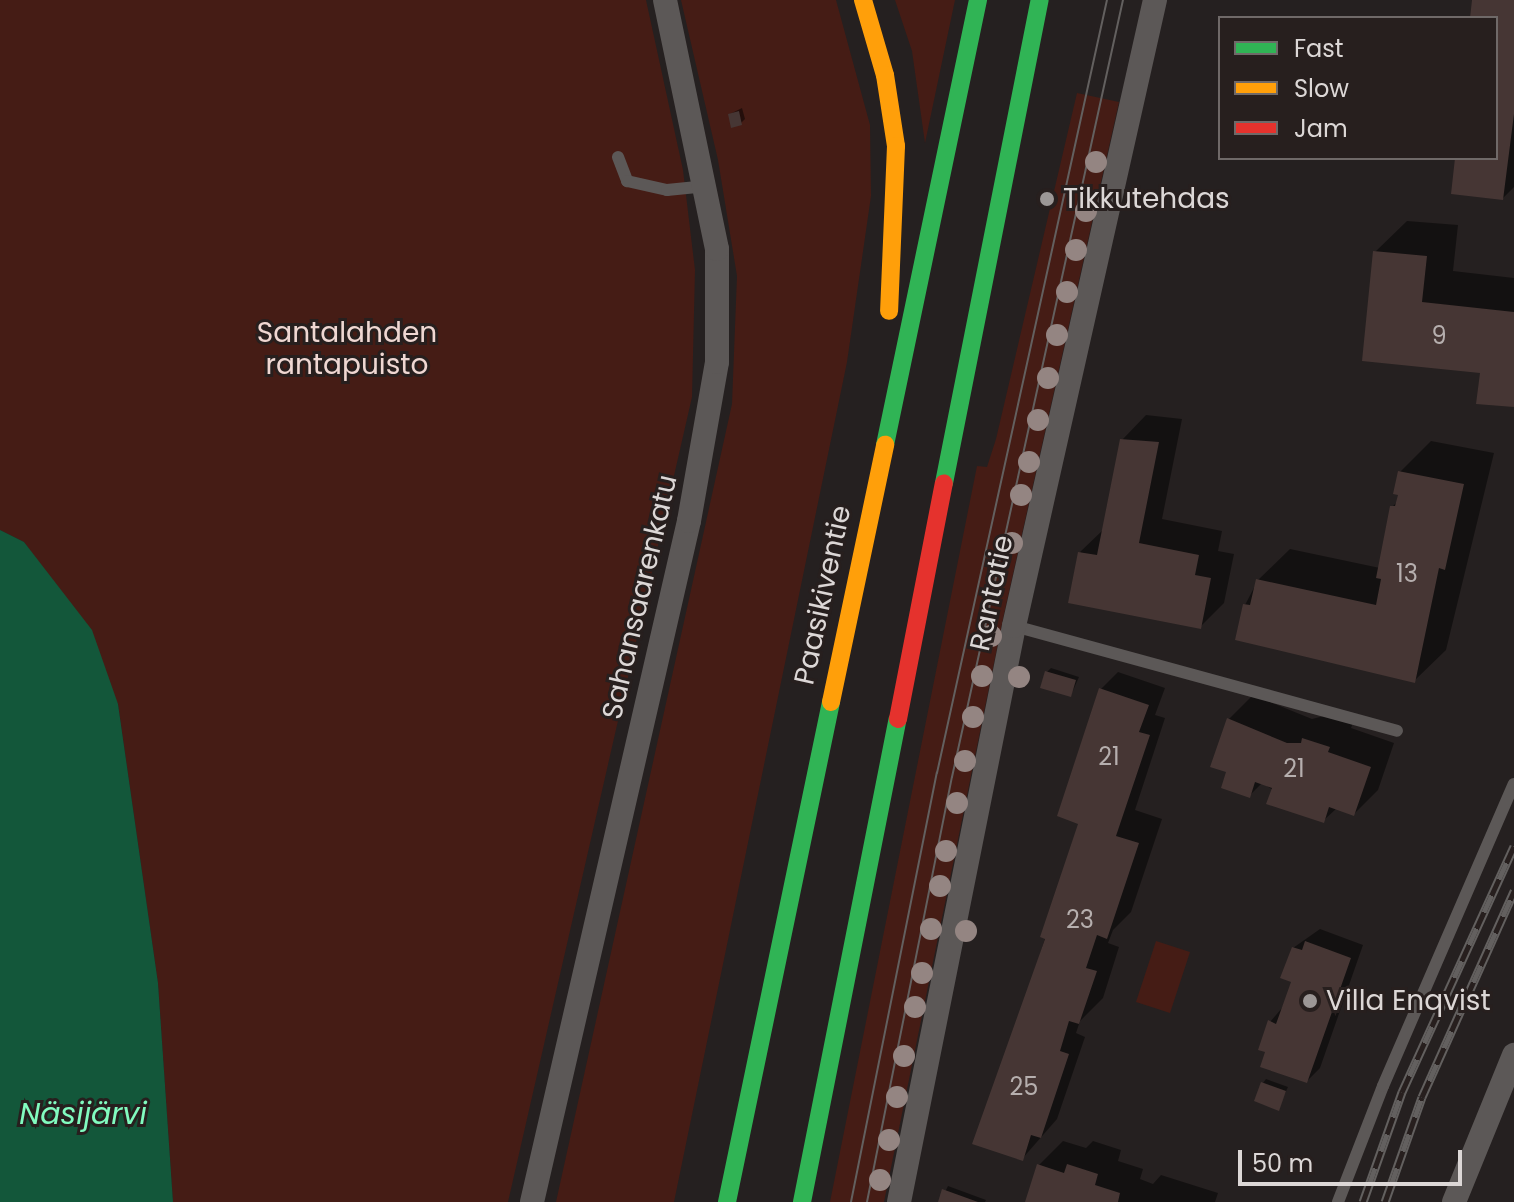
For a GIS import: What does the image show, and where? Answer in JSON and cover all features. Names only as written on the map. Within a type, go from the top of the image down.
[{"type":"highway","points":[[863,0],[885,75],[896,146],[893,276],[887,327]]},
{"type":"highway","name":"Paasikiventie","points":[[727,1202],[978,0]]},
{"type":"highway","points":[[802,1202],[1040,0]]},
{"type":"highway","points":[[865,532],[883,355]]},
{"type":"street","name":"Sahansaarenkatu","points":[[532,1202],[709,429],[719,295],[707,186],[665,0]]},
{"type":"street","name":"Rantatie","points":[[899,1202],[1014,626],[1155,0]]},
{"type":"street","points":[[1454,1202],[1514,1055]]},
{"type":"lane","points":[[618,157],[627,181],[667,190],[707,186]]},
{"type":"lane","points":[[1014,626],[1397,731]]},
{"type":"lane","points":[[1338,1202],[1514,784]]},
{"type":"green space","name":"Santalahden rantapuisto","points":[[0,0],[646,0],[683,170],[695,270],[692,397],[508,1202],[173,1202],[158,983],[118,704],[54,584],[24,542],[0,530]]},
{"type":"green space","points":[[681,0],[836,0],[870,125],[871,196],[847,362],[674,1202],[556,1202],[732,404],[737,276],[718,160]]},
{"type":"green space","points":[[895,0],[955,0],[925,143],[912,51]]},
{"type":"green space","points":[[1077,93],[1119,102],[1004,614],[884,1202],[830,1202],[977,466],[987,467],[996,439]]},
{"type":"green space","points":[[1156,941],[1190,952],[1170,1013],[1136,1002]]},
{"type":"water","name":"Näsijärvi","points":[[0,530],[24,542],[92,630],[118,704],[158,983],[173,1202],[0,1202]]},
{"type":"building","points":[[1472,0],[1514,0],[1514,114],[1503,200],[1451,194],[1455,160],[1498,160],[1498,16],[1470,16]]},
{"type":"building","points":[[739,111],[742,125],[731,128],[728,114]]},
{"type":"building","points":[[1373,251],[1427,256],[1422,302],[1514,312],[1514,407],[1476,404],[1480,373],[1362,361]]},
{"type":"building","points":[[1120,439],[1159,442],[1139,543],[1199,555],[1195,575],[1211,578],[1201,629],[1068,603],[1078,552],[1097,555]]},
{"type":"building","points":[[1398,471],[1464,484],[1445,570],[1439,568],[1415,683],[1235,640],[1243,604],[1250,605],[1256,579],[1376,605],[1381,579],[1376,578],[1390,506],[1395,506],[1398,495],[1393,494]]},
{"type":"building","points":[[1045,671],[1076,680],[1071,697],[1040,688]]},
{"type":"building","points":[[1099,688],[1149,705],[1139,732],[1150,735],[1116,836],[1139,843],[1107,939],[1097,935],[1086,968],[1097,971],[1079,1024],[1069,1021],[1060,1051],[1069,1054],[1041,1138],[1031,1135],[1023,1161],[972,1144],[1045,939],[1040,937],[1078,824],[1057,816]]},
{"type":"building","points":[[1227,718],[1287,743],[1301,743],[1302,738],[1330,747],[1328,752],[1371,767],[1354,816],[1329,807],[1324,823],[1266,804],[1272,788],[1255,782],[1250,798],[1221,788],[1226,772],[1210,767]]},
{"type":"building","name":"Villa Enqvist","points":[[1305,941],[1351,958],[1307,1083],[1260,1067],[1265,1052],[1258,1050],[1268,1020],[1276,1024],[1291,982],[1280,978],[1292,947],[1302,950]]},
{"type":"building","points":[[1261,1082],[1286,1091],[1279,1111],[1254,1101]]},
{"type":"building","points":[[1037,1164],[1064,1173],[1067,1164],[1098,1174],[1095,1185],[1120,1193],[1118,1202],[1025,1202]]},
{"type":"building","points":[[942,1189],[978,1202],[938,1202]]},
{"type":"tram line","points":[[851,1202],[937,773],[1107,0]]},
{"type":"tram line","points":[[867,1202],[952,777],[1123,0]]},
{"type":"railway","points":[[1363,1202],[1402,1092],[1514,846]]},
{"type":"railway","points":[[1385,1202],[1422,1097],[1514,891]]},
{"type":"traffic: fast","points":[[885,445],[978,0]]},
{"type":"traffic: fast","points":[[944,483],[1040,0]]},
{"type":"traffic: fast","points":[[727,1202],[831,702]]},
{"type":"traffic: fast","points":[[802,1202],[898,719]]},
{"type":"traffic: slow","points":[[863,0],[885,75],[896,146],[889,311]]},
{"type":"traffic: slow","points":[[831,702],[885,445]]},
{"type":"traffic: jam","points":[[898,719],[944,483]]},
{"type":"place","name":"Tikkutehdas","points":[[1047,199]]},
{"type":"place","name":"Villa Enqvist","points":[[1310,1001]]}]
